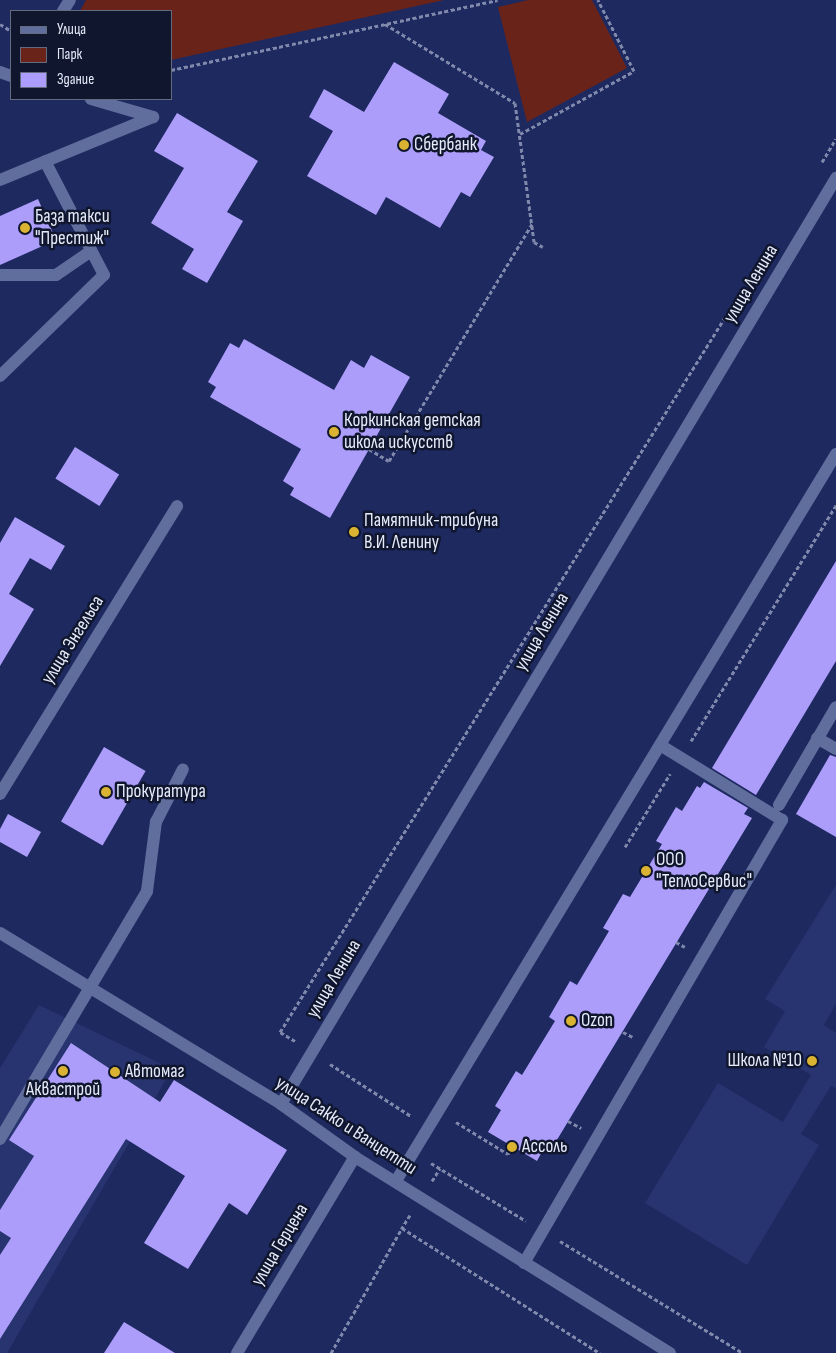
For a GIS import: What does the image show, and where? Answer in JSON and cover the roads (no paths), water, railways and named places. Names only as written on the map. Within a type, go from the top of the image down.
[{"type":"street","points":[[0,180],[154,117],[94,100]]},
{"type":"street","points":[[0,376],[104,275],[45,162]]},
{"type":"street","name":"улица Ленина","points":[[280,1104],[836,178]]},
{"type":"street","points":[[0,275],[56,275],[91,251]]},
{"type":"street","points":[[396,1181],[836,454]]},
{"type":"street","name":"улица Энгельса","points":[[0,794],[177,506]]},
{"type":"street","points":[[779,805],[836,706]]},
{"type":"street","points":[[817,738],[836,749]]},
{"type":"street","points":[[524,1263],[782,820],[660,745]]},
{"type":"street","points":[[0,1140],[89,987],[148,891],[156,822],[183,769]]},
{"type":"street","name":"улица Сакко и Ванцетти","points":[[0,933],[280,1104],[355,1157],[670,1353]]},
{"type":"street","name":"улица Герцена","points":[[237,1353],[355,1157]]},
{"type":"place","name":"Сбербанк","points":[[404,145]]},
{"type":"place","name":"База такси \"Престиж\"","points":[[25,228]]},
{"type":"place","name":"Коркинская детская школа искусств","points":[[334,432]]},
{"type":"place","name":"Памятник-трибуна В.И. Ленину","points":[[354,532]]},
{"type":"place","name":"Прокуратура","points":[[106,792]]},
{"type":"place","name":"ООО \"ТеплоСервис\"","points":[[646,871]]},
{"type":"place","name":"Ozon","points":[[571,1021]]},
{"type":"place","name":"Школа №10","points":[[812,1061]]},
{"type":"place","name":"Аквастрой","points":[[63,1071]]},
{"type":"place","name":"Автомаг","points":[[115,1072]]},
{"type":"place","name":"Ассоль","points":[[512,1147]]}]
